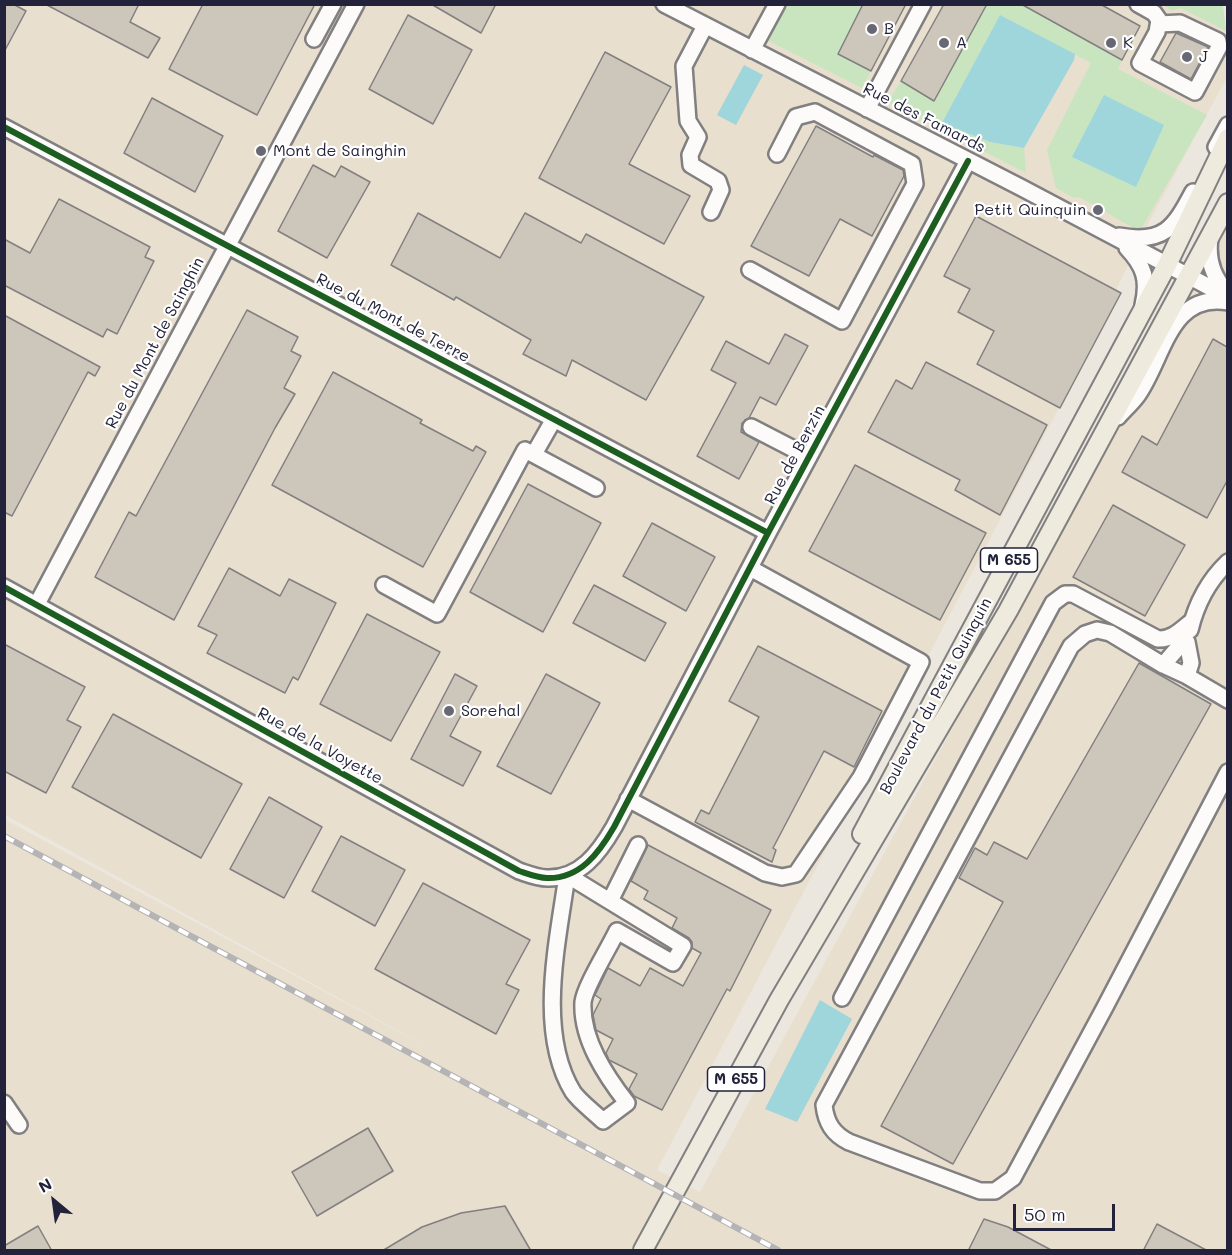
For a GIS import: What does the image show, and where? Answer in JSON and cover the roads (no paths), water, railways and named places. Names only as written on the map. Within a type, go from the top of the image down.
[{"type":"main road","name":"Boulevard du Petit Quinquin","points":[[779,1000],[851,855],[1167,265],[1227,138]]},
{"type":"main road","name":"Boulevard du Petit Quinquin","points":[[643,1251],[779,1000],[898,796],[978,665],[1108,428],[1227,203]]},
{"type":"street","points":[[314,39],[333,4]]},
{"type":"street","name":"Rue des Famards","points":[[664,4],[1188,277],[1227,295]]},
{"type":"street","points":[[752,50],[777,4]]},
{"type":"street","points":[[866,139],[873,112],[923,4]]},
{"type":"street","points":[[1138,4],[1154,13],[1159,20],[1158,24],[1157,32],[1140,63],[1195,92],[1220,47],[1218,41],[1180,23],[1158,24]]},
{"type":"street","name":"Rue du Mont de Sainghin","points":[[37,604],[228,246],[350,7]]},
{"type":"street","points":[[705,26],[684,66],[688,121],[698,137],[690,155],[691,165],[718,181],[721,190],[711,212]]},
{"type":"street","points":[[750,270],[842,321],[915,184],[912,164],[815,112],[796,117],[777,154]]},
{"type":"street","points":[[1111,235],[1138,238],[1170,229],[1177,222],[1192,195],[1227,125]]},
{"type":"street","name":"Rue du Mont de Terre","points":[[4,127],[768,533]]},
{"type":"street","name":"Rue de Berzin","points":[[567,875],[579,870],[593,858],[614,827],[768,533],[968,161]]},
{"type":"street","points":[[1211,234],[1208,248],[1210,261],[1218,282],[1227,295]]},
{"type":"street","points":[[1111,235],[1126,247],[1143,268],[1145,290],[1139,316]]},
{"type":"street","points":[[1108,428],[1137,396],[1182,314],[1198,303],[1227,302]]},
{"type":"street","points":[[534,454],[554,419]]},
{"type":"street","points":[[751,427],[809,457]]},
{"type":"street","points":[[384,585],[437,615],[525,450],[596,488]]},
{"type":"street","points":[[1187,676],[1191,663],[1187,642],[1192,621],[1208,586],[1227,562]]},
{"type":"street","points":[[628,799],[765,873],[782,877],[796,874],[861,777],[921,662],[750,568]]},
{"type":"street","name":"Rue de la Voyette","points":[[4,587],[519,871],[544,878],[567,875]]},
{"type":"street","points":[[842,998],[1053,603],[1065,594],[1073,594],[1158,639],[1172,637],[1192,621]]},
{"type":"street","points":[[1227,700],[1110,633],[1096,630],[1085,634],[1071,646],[824,1105],[826,1118],[838,1136],[849,1143],[980,1191],[995,1191],[1013,1178],[1106,1007],[1227,772]]},
{"type":"street","points":[[1163,665],[1176,650],[1187,642]]},
{"type":"street","points":[[610,901],[638,845]]},
{"type":"street","points":[[567,875],[684,946],[673,963],[617,931],[590,984],[583,1001],[590,1037],[605,1072],[627,1103],[603,1121],[574,1093],[555,1049],[552,1004],[567,875]]},
{"type":"street","points":[[4,1103],[19,1125]]},
{"type":"water","points":[[1000,15],[1075,54],[1074,60],[1024,148],[990,142],[942,123]]},
{"type":"water","points":[[744,65],[763,75],[736,125],[717,115]]},
{"type":"water","points":[[1104,95],[1164,125],[1136,187],[1072,157]]},
{"type":"water","points":[[820,1000],[852,1019],[797,1122],[765,1109]]},
{"type":"railway","points":[[4,836],[778,1250]]},
{"type":"place","name":"B","points":[[872,29]]},
{"type":"place","name":"A","points":[[944,43]]},
{"type":"place","name":"K","points":[[1111,43]]},
{"type":"place","name":"J","points":[[1187,57]]},
{"type":"place","name":"Mont de Sainghin","points":[[261,151]]},
{"type":"place","name":"Petit Quinquin","points":[[1098,210]]},
{"type":"place","name":"Sorehal","points":[[449,711]]}]
